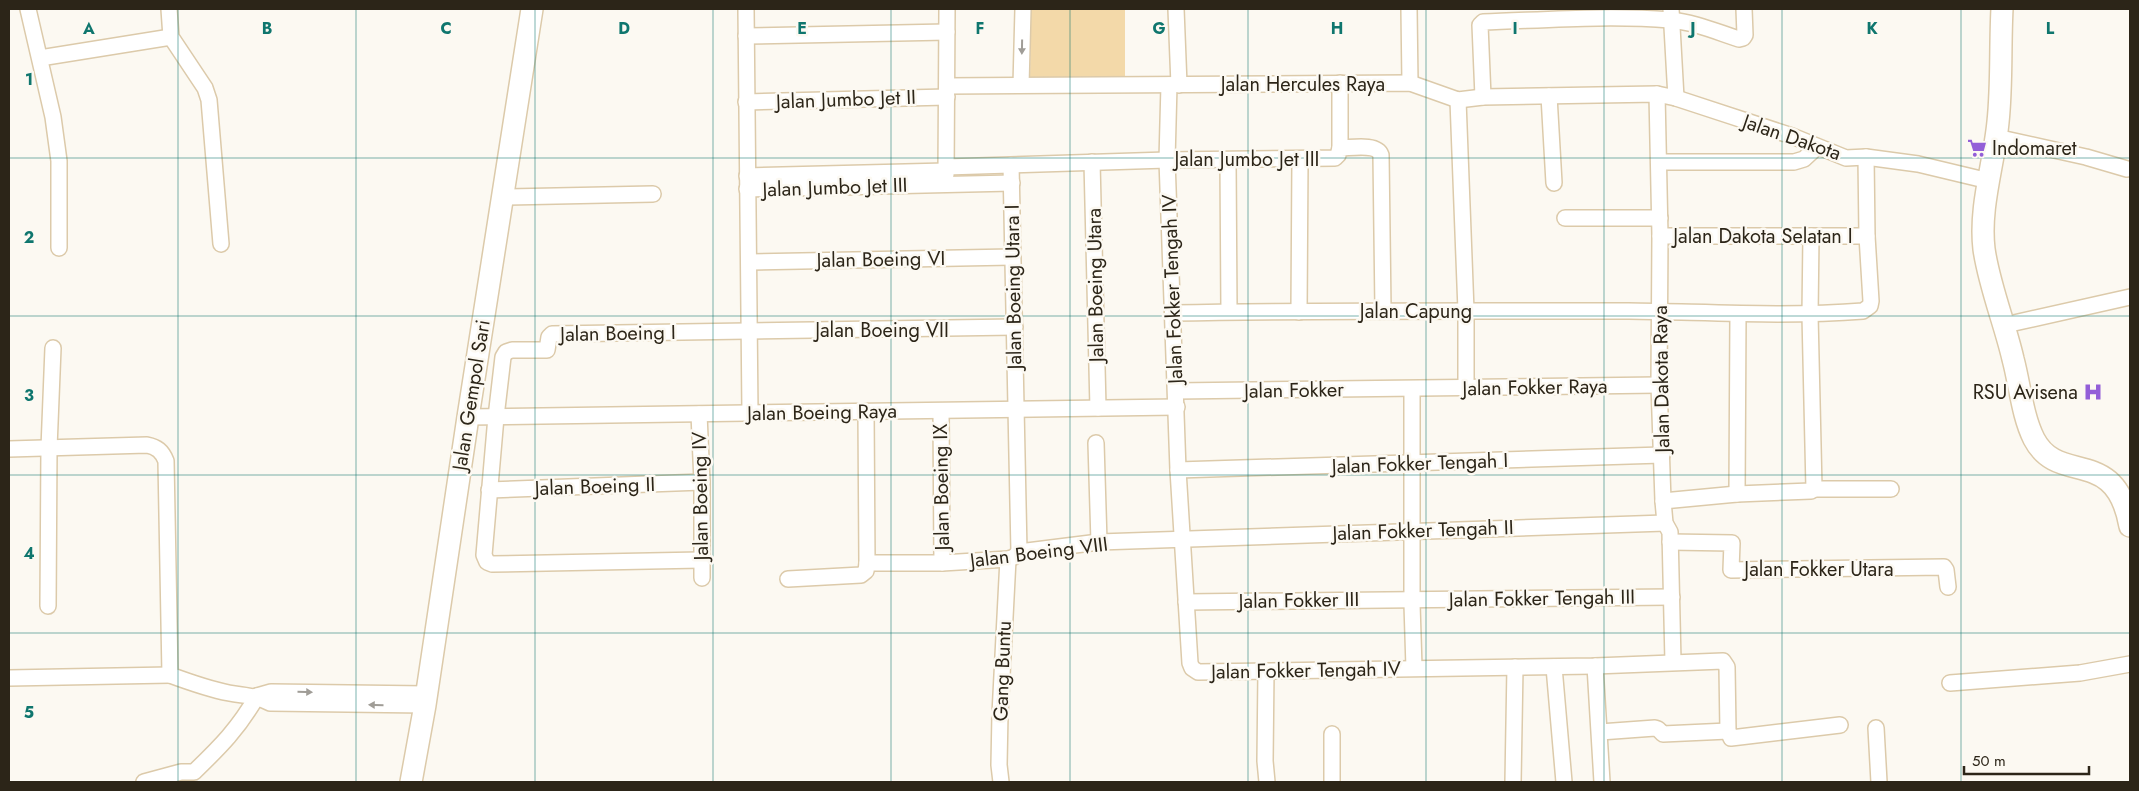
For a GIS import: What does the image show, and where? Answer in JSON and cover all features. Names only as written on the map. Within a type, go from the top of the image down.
[{"type":"street","points":[[28,9],[53,117],[59,161],[58,248]]},
{"type":"street","points":[[169,9],[171,37],[205,88],[209,100],[221,244]]},
{"type":"street","name":"Jalan Gempol Sari","points":[[411,782],[425,699],[482,417],[504,197],[532,9]]},
{"type":"street","points":[[746,9],[750,413]]},
{"type":"street","points":[[946,174],[947,9]]},
{"type":"street","points":[[1021,85],[1023,9]]},
{"type":"street","name":"Jalan Fokker Tengah IV","points":[[1176,9],[1174,85],[1167,160],[1174,313],[1178,470],[1190,663],[1195,671],[1554,667],[1723,661],[1727,664],[1728,731]]},
{"type":"street","points":[[1409,9],[1410,83]]},
{"type":"street","points":[[1483,97],[1481,23],[1599,14],[1671,14],[1739,39],[1745,35],[1744,9]]},
{"type":"street","points":[[2002,9],[1998,121],[1983,232],[1984,249],[2005,325],[2027,422],[2034,440],[2043,452],[2053,460],[2090,470],[2106,478],[2120,494],[2130,526]]},
{"type":"street","points":[[1671,14],[1676,98]]},
{"type":"street","points":[[746,36],[947,32]]},
{"type":"street","points":[[40,58],[171,37]]},
{"type":"street","points":[[1340,83],[1340,148]]},
{"type":"street","name":"Jalan Hercules Raya","points":[[947,92],[1021,85],[1410,83],[1458,100],[1483,97],[1656,94]]},
{"type":"street","name":"Jalan Jumbo Jet II","points":[[746,102],[947,92]]},
{"type":"street","name":"Jalan Dakota","points":[[1656,94],[1676,98],[1792,136],[1846,158],[1866,158],[1918,164],[1989,181]]},
{"type":"street","name":"Jalan Dakota Raya","points":[[1656,94],[1660,218],[1659,386],[1663,502],[1665,523],[1670,532],[1673,662]]},
{"type":"street","points":[[1550,96],[1554,183]]},
{"type":"street","points":[[1458,100],[1466,311],[1466,388]]},
{"type":"street","points":[[1996,137],[2086,157],[2127,169]]},
{"type":"street","points":[[1658,162],[1794,162],[1804,158],[1817,147]]},
{"type":"street","name":"Jalan Jumbo Jet III","points":[[747,183],[946,174],[1011,165],[1167,160],[1300,160],[1335,158],[1340,148],[1375,148],[1381,155],[1382,310]]},
{"type":"street","points":[[1866,158],[1867,236]]},
{"type":"street","points":[[1299,312],[1300,160]]},
{"type":"street","points":[[1228,161],[1229,311]]},
{"type":"street","name":"Jalan Boeing Utara","points":[[1088,162],[1094,408]]},
{"type":"street","name":"Jalan Boeing Utara I","points":[[1011,165],[1015,328],[1013,556]]},
{"type":"street","name":"Jalan Jumbo Jet III","points":[[946,174],[1012,183]]},
{"type":"street","points":[[504,197],[653,194]]},
{"type":"street","points":[[1565,218],[1660,218]]},
{"type":"street","name":"Jalan Dakota Selatan I","points":[[1660,236],[1867,236]]},
{"type":"street","points":[[1811,236],[1812,490]]},
{"type":"street","name":"Jalan Capung","points":[[1174,313],[1382,310],[1810,315],[1864,311],[1870,306],[1872,301],[1867,236]]},
{"type":"street","name":"Jalan Boeing VI","points":[[750,262],[1012,257]]},
{"type":"street","points":[[2005,325],[2130,297]]},
{"type":"street","points":[[1737,494],[1738,314]]},
{"type":"street","name":"Jalan Boeing VII","points":[[750,330],[1015,328]]},
{"type":"street","name":"Jalan Boeing I","points":[[482,417],[506,352],[512,350],[547,350],[549,337],[552,334],[750,330]]},
{"type":"street","points":[[48,606],[49,448],[53,348]]},
{"type":"street","name":"Jalan Fokker Raya","points":[[1412,389],[1659,386]]},
{"type":"street","points":[[1412,389],[1412,599],[1414,668]]},
{"type":"street","name":"Jalan Fokker","points":[[1176,391],[1412,389]]},
{"type":"street","name":"Jalan Boeing Raya","points":[[482,417],[1176,407]]},
{"type":"street","name":"Jalan Boeing IX","points":[[941,411],[942,563]]},
{"type":"street","points":[[788,579],[861,575],[866,571],[866,412]]},
{"type":"street","name":"Jalan Boeing IV","points":[[699,414],[702,482],[702,578]]},
{"type":"street","points":[[482,417],[489,490],[484,555],[487,562],[492,564],[701,560]]},
{"type":"street","points":[[1096,443],[1099,542]]},
{"type":"street","points":[[9,449],[147,445],[155,447],[162,453],[166,461],[170,675]]},
{"type":"street","name":"Jalan Fokker Tengah I","points":[[1178,470],[1662,455]]},
{"type":"street","name":"Jalan Boeing II","points":[[489,490],[702,482]]},
{"type":"street","points":[[1663,502],[1737,494],[1812,490],[1891,489]]},
{"type":"street","name":"Jalan Fokker Tengah II","points":[[1182,539],[1665,523]]},
{"type":"street","name":"Jalan Boeing VIII","points":[[867,563],[942,563],[1013,556],[1099,542],[1182,539]]},
{"type":"street","name":"Jalan Fokker Utara","points":[[1670,542],[1732,542],[1731,570],[1944,567],[1948,587]]},
{"type":"street","name":"Gang Buntu","points":[[1001,782],[999,765],[1000,705],[1013,556]]},
{"type":"street","name":"Jalan Fokker Tengah III","points":[[1412,599],[1672,597]]},
{"type":"street","name":"Jalan Fokker III","points":[[1186,602],[1412,599]]},
{"type":"street","points":[[1950,683],[2080,673],[2130,664]]},
{"type":"street","points":[[1595,666],[1602,782]]},
{"type":"street","points":[[1513,782],[1515,667]]},
{"type":"street","points":[[1554,667],[1564,782]]},
{"type":"street","points":[[1266,671],[1265,761],[1267,782]]},
{"type":"street","points":[[9,678],[170,675],[200,687],[230,694],[257,696],[271,692],[425,699]]},
{"type":"street","points":[[144,782],[181,772],[194,777],[234,732],[257,696]]},
{"type":"street","points":[[1600,732],[1655,728],[1663,734],[1728,731],[1732,738],[1736,738],[1840,726]]},
{"type":"street","points":[[1876,728],[1879,782]]},
{"type":"street","points":[[1332,734],[1332,782]]},
{"type":"shaded area","points":[[1031,9],[1125,9],[1125,76],[1030,78]]},
{"type":"place","name":"Indomaret","points":[[1977,148]]},
{"type":"place","name":"RSU Avisena","points":[[2093,392]]}]
